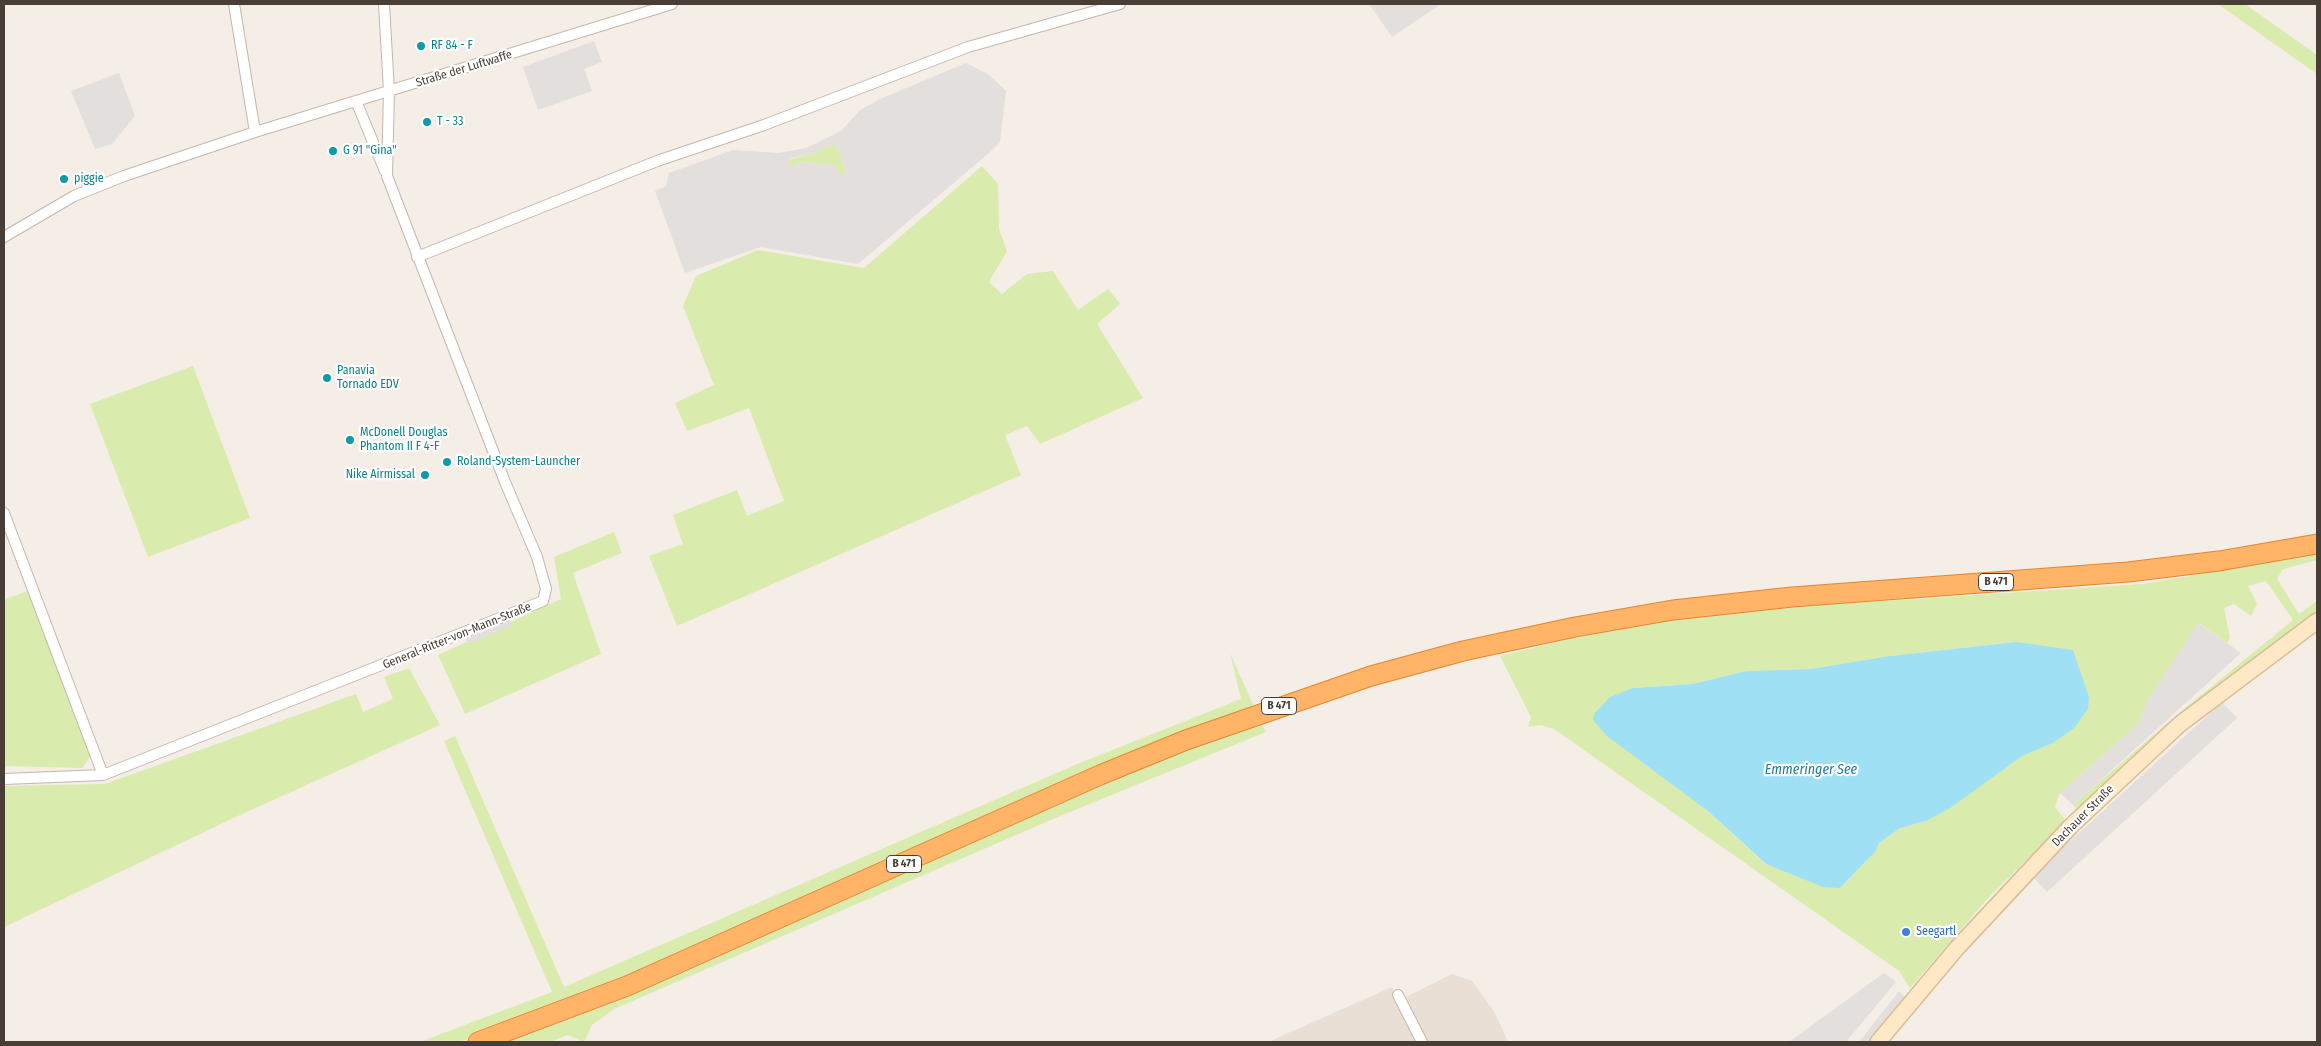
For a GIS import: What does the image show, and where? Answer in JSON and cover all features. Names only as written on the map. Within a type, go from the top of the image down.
[{"type":"highway","name":"B 471","points":[[478,1042],[627,986],[1100,775],[1186,740],[1371,676],[1463,651],[1556,631],[1673,610],[1792,597],[2128,572],[2219,562],[2317,544]]},
{"type":"street","points":[[234,4],[255,132]]},
{"type":"street","name":"General-Ritter-von-Mann-Straße","points":[[4,779],[103,775],[543,601],[546,589],[537,557],[505,482],[417,257],[388,176],[389,91],[384,4]]},
{"type":"street","name":"Straße der Luftwaffe","points":[[4,237],[74,196],[255,132],[672,4]]},
{"type":"street","points":[[417,257],[657,161],[764,125],[968,47],[1120,4]]},
{"type":"street","points":[[356,101],[388,176]]},
{"type":"street","points":[[4,513],[103,775]]},
{"type":"street","name":"Dachauer Straße","points":[[1878,1042],[1957,948],[2071,826],[2180,724],[2317,621]]},
{"type":"street","points":[[1398,995],[1422,1042]]},
{"type":"shaded area","points":[[1369,4],[1441,4],[1392,37]]},
{"type":"shaded area","points":[[594,41],[602,62],[584,69],[592,91],[538,110],[523,67]]},
{"type":"shaded area","points":[[966,63],[988,74],[1006,91],[1000,142],[858,264],[761,247],[685,273],[655,191],[666,186],[669,173],[733,150],[778,153],[806,148],[841,131],[860,110],[880,99]],"holes":[[[832,144],[838,148],[846,173],[838,173],[838,166],[799,162],[798,167],[791,165],[789,161],[791,158],[811,154]]]},
{"type":"shaded area","points":[[119,73],[135,116],[112,144],[95,149],[71,91]]},
{"type":"shaded area","points":[[509,620],[512,626],[468,644],[465,638]]},
{"type":"shaded area","points":[[2198,623],[2241,653],[2073,805],[2060,793],[2137,725],[2149,698]]},
{"type":"shaded area","points":[[2222,702],[2237,718],[2047,892],[2032,876]]},
{"type":"shaded area","points":[[1884,973],[1896,982],[1846,1042],[1789,1042]]},
{"type":"shaded area","points":[[1452,974],[1472,981],[1495,1013],[1508,1042],[1427,1042],[1406,997]]},
{"type":"shaded area","points":[[1392,987],[1415,1042],[1268,1042]]},
{"type":"shaded area","points":[[1899,991],[1906,998],[1871,1042],[1859,1042]]},
{"type":"green space","points":[[2218,4],[2245,4],[2317,55],[2317,74]]},
{"type":"green space","points":[[832,144],[838,148],[846,173],[838,173],[838,166],[799,162],[798,167],[791,166],[789,161],[791,159],[811,154]]},
{"type":"green space","points":[[982,166],[998,184],[999,229],[1007,251],[989,282],[1002,294],[1027,274],[1053,271],[1078,310],[1108,289],[1120,304],[1097,324],[1143,398],[1040,444],[1027,426],[1005,435],[1021,475],[677,626],[649,556],[683,544],[673,515],[737,490],[747,516],[784,501],[749,408],[687,431],[675,403],[714,385],[683,306],[696,276],[758,250],[864,268]]},
{"type":"green space","points":[[193,366],[250,518],[148,557],[90,404]]},
{"type":"green space","points":[[614,532],[622,553],[573,573],[601,654],[465,714],[438,655],[561,599],[554,557]]},
{"type":"green space","points":[[2317,554],[2317,560],[2283,569],[2277,579],[2299,614],[2317,601],[2317,613],[2078,810],[2073,805],[2172,719],[2293,620],[2266,581],[2248,586],[2257,604],[2251,616],[2234,604],[2224,608],[2230,638],[2227,643],[2199,623],[2149,698],[2137,725],[2060,793],[2055,807],[2066,821],[1989,897],[1910,988],[1899,971],[1554,729],[1541,725],[1528,727],[1531,717],[1500,656],[1577,637],[1675,619],[1794,607],[2143,584]],"holes":[[[2016,642],[2053,743],[2022,756],[1926,821],[1900,828],[1879,843],[1875,852],[1843,885],[1765,864],[1708,811],[1634,688],[1693,684],[1746,671],[1811,669],[1890,656]]]},
{"type":"green space","points":[[30,590],[93,753],[82,768],[4,766],[4,600]]},
{"type":"green space","points":[[1230,653],[1254,707],[623,980],[459,1042],[420,1042],[552,992],[444,741],[455,736],[564,987],[1082,762],[1241,699]]},
{"type":"green space","points":[[409,668],[440,725],[242,814],[4,927],[4,786],[105,784],[356,694],[363,712],[393,699],[384,677]]},
{"type":"green space","points":[[1260,722],[1266,732],[1060,816],[614,1009],[592,1025],[584,1042],[568,1035],[550,1042],[499,1042],[630,993],[878,885],[1061,801],[1190,748]]},
{"type":"water","name":"Emmeringer See","points":[[2016,642],[2073,650],[2089,697],[2088,709],[2074,728],[2053,743],[2022,756],[1950,808],[1926,821],[1900,828],[1879,843],[1875,852],[1840,888],[1823,887],[1766,864],[1708,811],[1607,736],[1593,720],[1594,714],[1610,697],[1633,688],[1693,684],[1746,671],[1811,669],[1890,656]]},
{"type":"place","name":"RF 84 - F","points":[[421,46]]},
{"type":"place","name":"T - 33","points":[[427,122]]},
{"type":"place","name":"G 91 \"Gina\"","points":[[333,151]]},
{"type":"place","name":"piggie","points":[[64,179]]},
{"type":"place","name":"Panavia Tornado EDV","points":[[327,378]]},
{"type":"place","name":"McDonell Douglas Phantom II F 4-F","points":[[350,440]]},
{"type":"place","name":"Roland-System-Launcher","points":[[447,462]]},
{"type":"place","name":"Nike Airmissal","points":[[425,475]]},
{"type":"place","name":"Seegartl","points":[[1906,932]]}]
